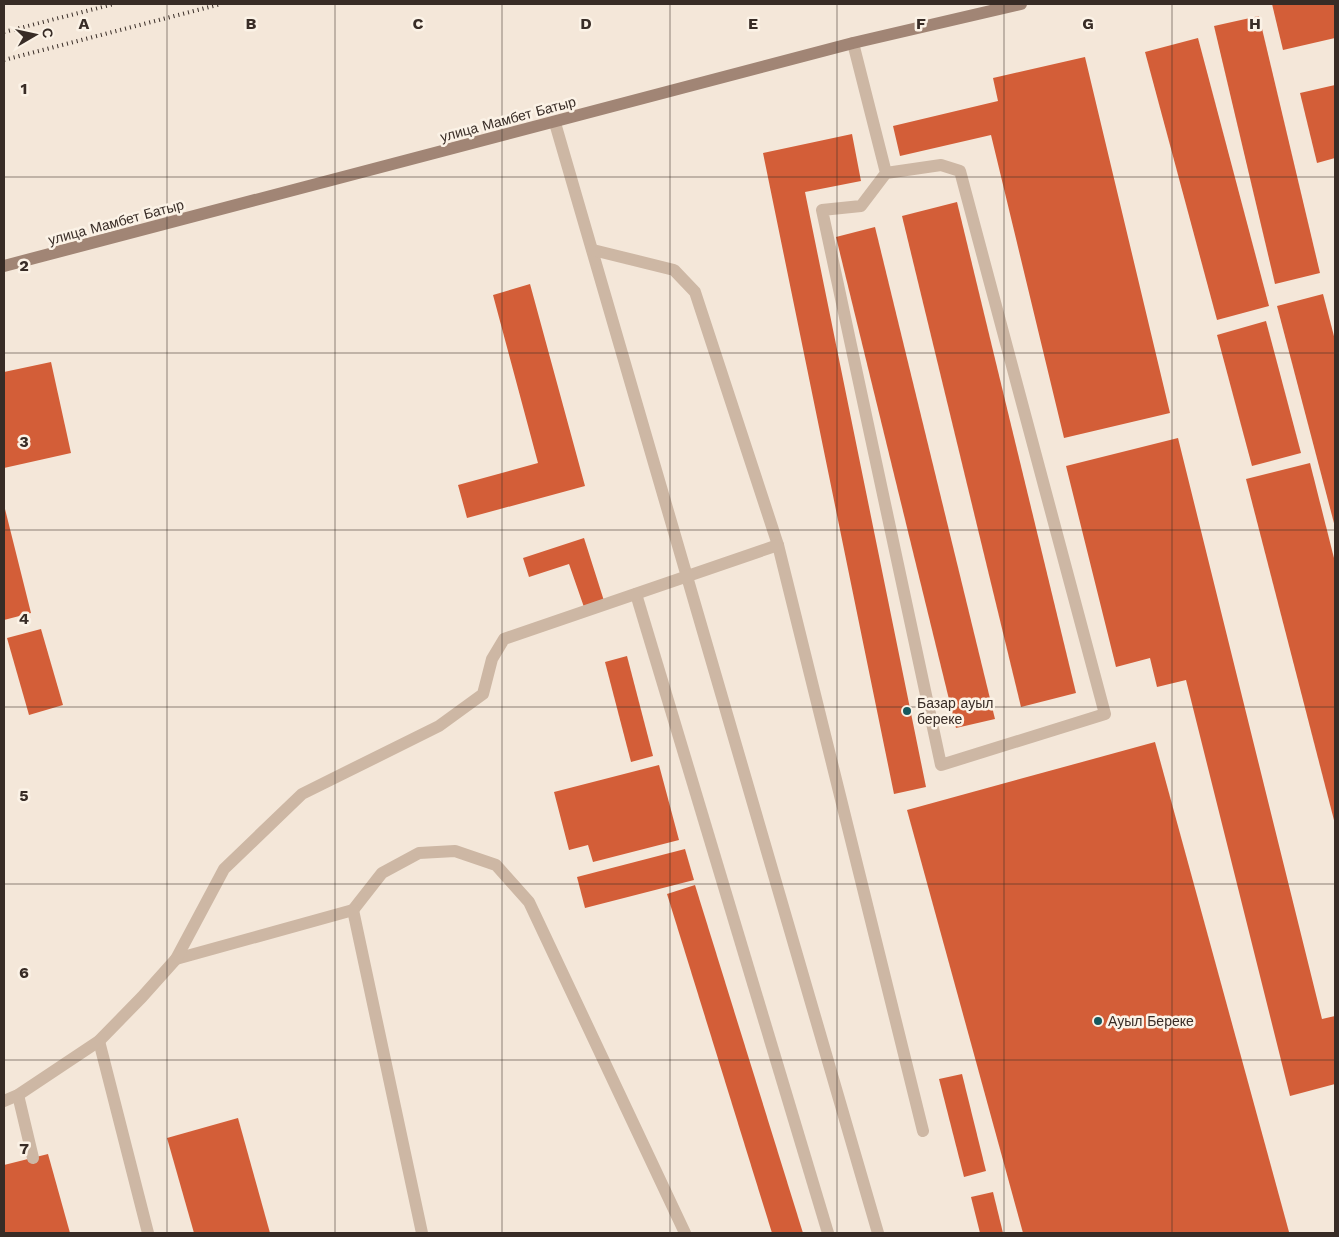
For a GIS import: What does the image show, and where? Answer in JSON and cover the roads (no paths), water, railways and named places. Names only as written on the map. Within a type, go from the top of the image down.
[{"type":"main road","name":"улица Мамбет Батыр","points":[[4,266],[555,123],[853,43],[1021,4]]},
{"type":"lane","points":[[853,43],[886,173]]},
{"type":"lane","points":[[555,123],[878,1233]]},
{"type":"lane","points":[[941,165],[960,171],[1106,714],[941,765],[822,210],[861,206],[886,173],[941,165]]},
{"type":"lane","points":[[593,250],[674,270],[695,292],[778,545],[923,1131]]},
{"type":"lane","points":[[4,1101],[18,1095],[99,1041],[142,997],[176,959],[224,869],[302,794],[439,726],[483,694],[492,659],[504,639],[778,545]]},
{"type":"lane","points":[[636,594],[828,1233]]},
{"type":"lane","points":[[176,959],[353,910],[382,874],[419,853],[456,851],[496,865],[529,902],[685,1233]]},
{"type":"lane","points":[[353,910],[422,1233]]},
{"type":"lane","points":[[99,1041],[148,1233]]},
{"type":"lane","points":[[18,1095],[33,1158]]},
{"type":"railway","points":[[4,32],[114,4]]},
{"type":"railway","points":[[4,60],[221,4]]},
{"type":"place","name":"Базар ауыл береке","points":[[907,711]]},
{"type":"place","name":"Ауыл Береке","points":[[1098,1021]]}]
